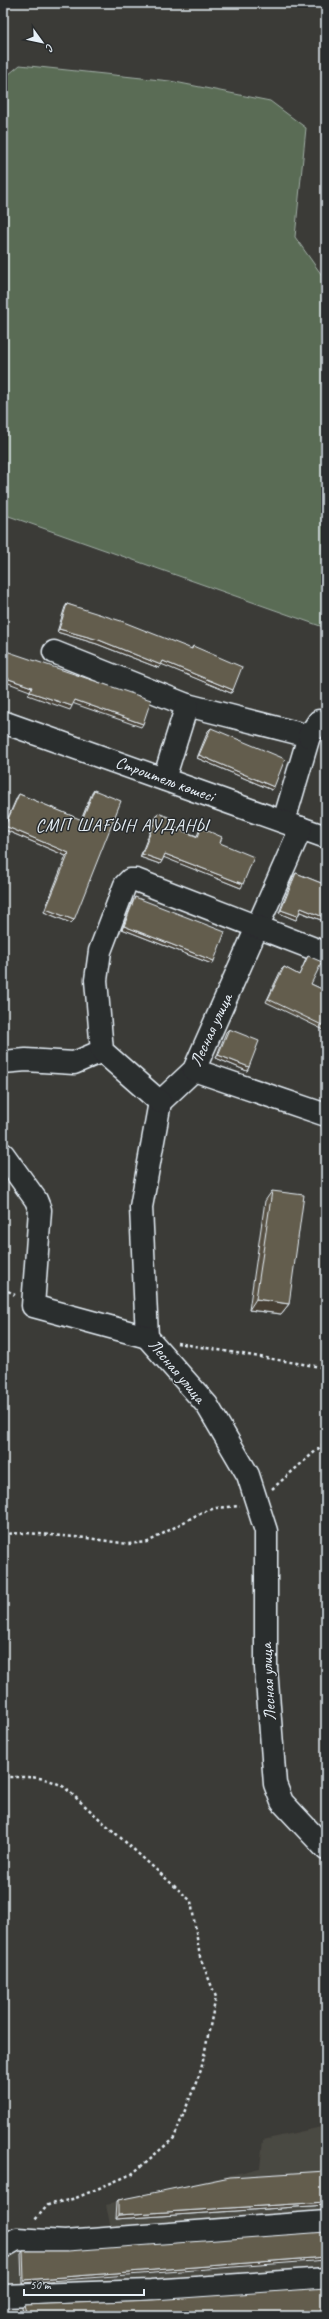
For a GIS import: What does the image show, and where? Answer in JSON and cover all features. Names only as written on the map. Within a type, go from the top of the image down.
[{"type":"street","points":[[54,652],[187,705],[309,736],[316,723],[319,721],[326,723]]},
{"type":"street","points":[[164,779],[187,705]]},
{"type":"street","name":"Строитель көшесі","points":[[3,722],[326,837]]},
{"type":"street","name":"Лесная улица","points":[[309,736],[292,824],[258,926],[194,1070],[160,1102],[141,1207],[147,1337],[207,1405],[248,1475],[266,1531],[266,1668],[275,1784],[282,1802],[326,1849]]},
{"type":"street","points":[[160,1102],[102,1051],[96,980],[100,950],[125,885],[130,880],[136,880],[325,953]]},
{"type":"street","points":[[3,1062],[26,1060],[74,1064],[102,1051]]},
{"type":"street","points":[[194,1070],[326,1115]]},
{"type":"street","points":[[3,1154],[36,1200],[40,1210],[33,1306],[147,1337]]},
{"type":"street","points":[[10,2243],[65,2242],[326,2222]]},
{"type":"street","points":[[3,2296],[151,2291],[326,2280]]},
{"type":"path","points":[[147,1337],[326,1368]]},
{"type":"path","points":[[3,1534],[56,1535],[128,1544],[148,1542],[202,1512],[216,1508],[239,1507],[256,1501],[326,1442]]},
{"type":"path","points":[[3,1777],[36,1777],[50,1779],[64,1787],[191,1901],[200,1957],[216,1997],[201,2070],[174,2138],[132,2174],[76,2198],[48,2205],[10,2243]]},
{"type":"shaded area","points":[[326,2126],[326,2316],[12,2316],[5,2251],[112,2234],[106,2205],[260,2168],[263,2140]]},
{"type":"green space","points":[[20,65],[170,81],[270,101],[306,128],[295,237],[326,281],[326,628],[3,514],[3,79]]},
{"type":"building","points":[[67,604],[121,621],[192,649],[193,646],[242,667],[233,690],[163,661],[161,665],[99,640],[59,629]]},
{"type":"building","points":[[3,650],[151,700],[143,724],[75,700],[72,706],[30,692],[32,687],[3,677]]},
{"type":"building","points":[[211,728],[285,759],[274,787],[199,755]]},
{"type":"building","points":[[94,790],[121,801],[74,920],[46,909],[69,853],[5,826],[19,794],[82,820]]},
{"type":"building","points":[[158,813],[176,820],[173,827],[198,837],[201,828],[222,837],[220,843],[254,857],[243,884],[165,854],[162,861],[142,854]]},
{"type":"building","points":[[296,873],[326,885],[326,918],[301,908],[298,916],[281,910]]},
{"type":"building","points":[[135,897],[225,932],[214,961],[124,926]]},
{"type":"building","points":[[308,956],[322,962],[311,984],[326,991],[326,1027],[268,999],[284,967],[299,975]]},
{"type":"building","points":[[229,1029],[259,1041],[249,1067],[218,1055]]},
{"type":"building","points":[[272,1191],[304,1195],[289,1304],[256,1299]]},
{"type":"building","points":[[326,2171],[326,2202],[118,2215],[118,2200],[230,2177]]},
{"type":"building","points":[[326,2232],[326,2257],[24,2280],[23,2251],[68,2251]]},
{"type":"building","points":[[326,2288],[326,2315],[315,2316],[27,2316],[24,2305],[154,2300]]},
{"type":"district","name":"СМП ШАҒЫН АУДАНЫ","points":[[122,825]]}]
